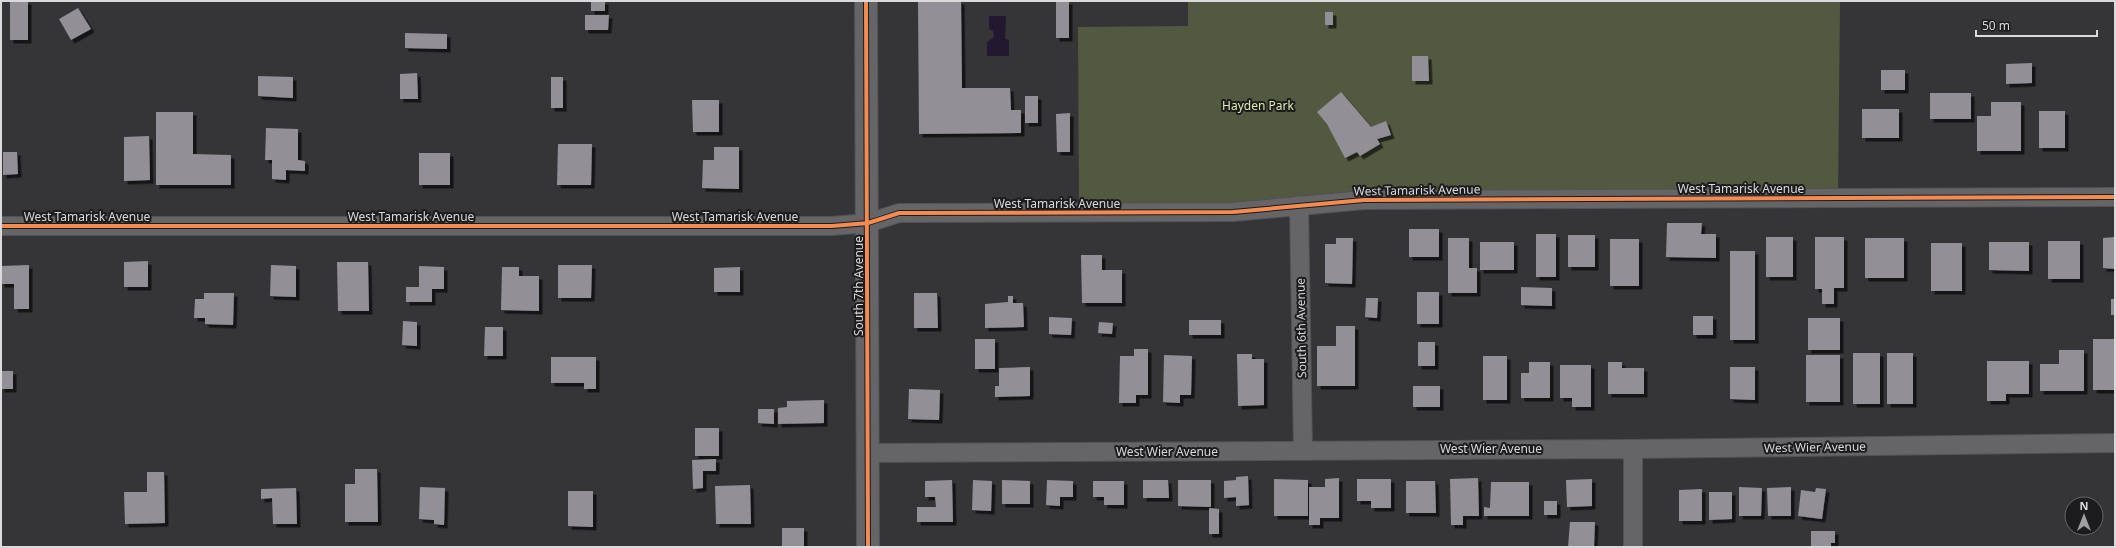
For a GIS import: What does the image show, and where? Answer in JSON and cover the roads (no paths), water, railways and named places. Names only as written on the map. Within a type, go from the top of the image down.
[{"type":"main road","name":"South 7th Avenue","points":[[866,1],[868,547]]},
{"type":"street","name":"West Tamarisk Avenue","points":[[1,226],[832,226],[868,223],[899,213],[1233,212],[1364,200],[2115,197]]},
{"type":"street","name":"South 6th Avenue","points":[[1299,205],[1303,450]]},
{"type":"street","name":"West Wier Avenue","points":[[867,452],[1633,449],[2115,443]]},
{"type":"street","points":[[1633,449],[1634,547]]},
{"type":"park label","name":"Hayden Park","points":[[1258,105]]}]
